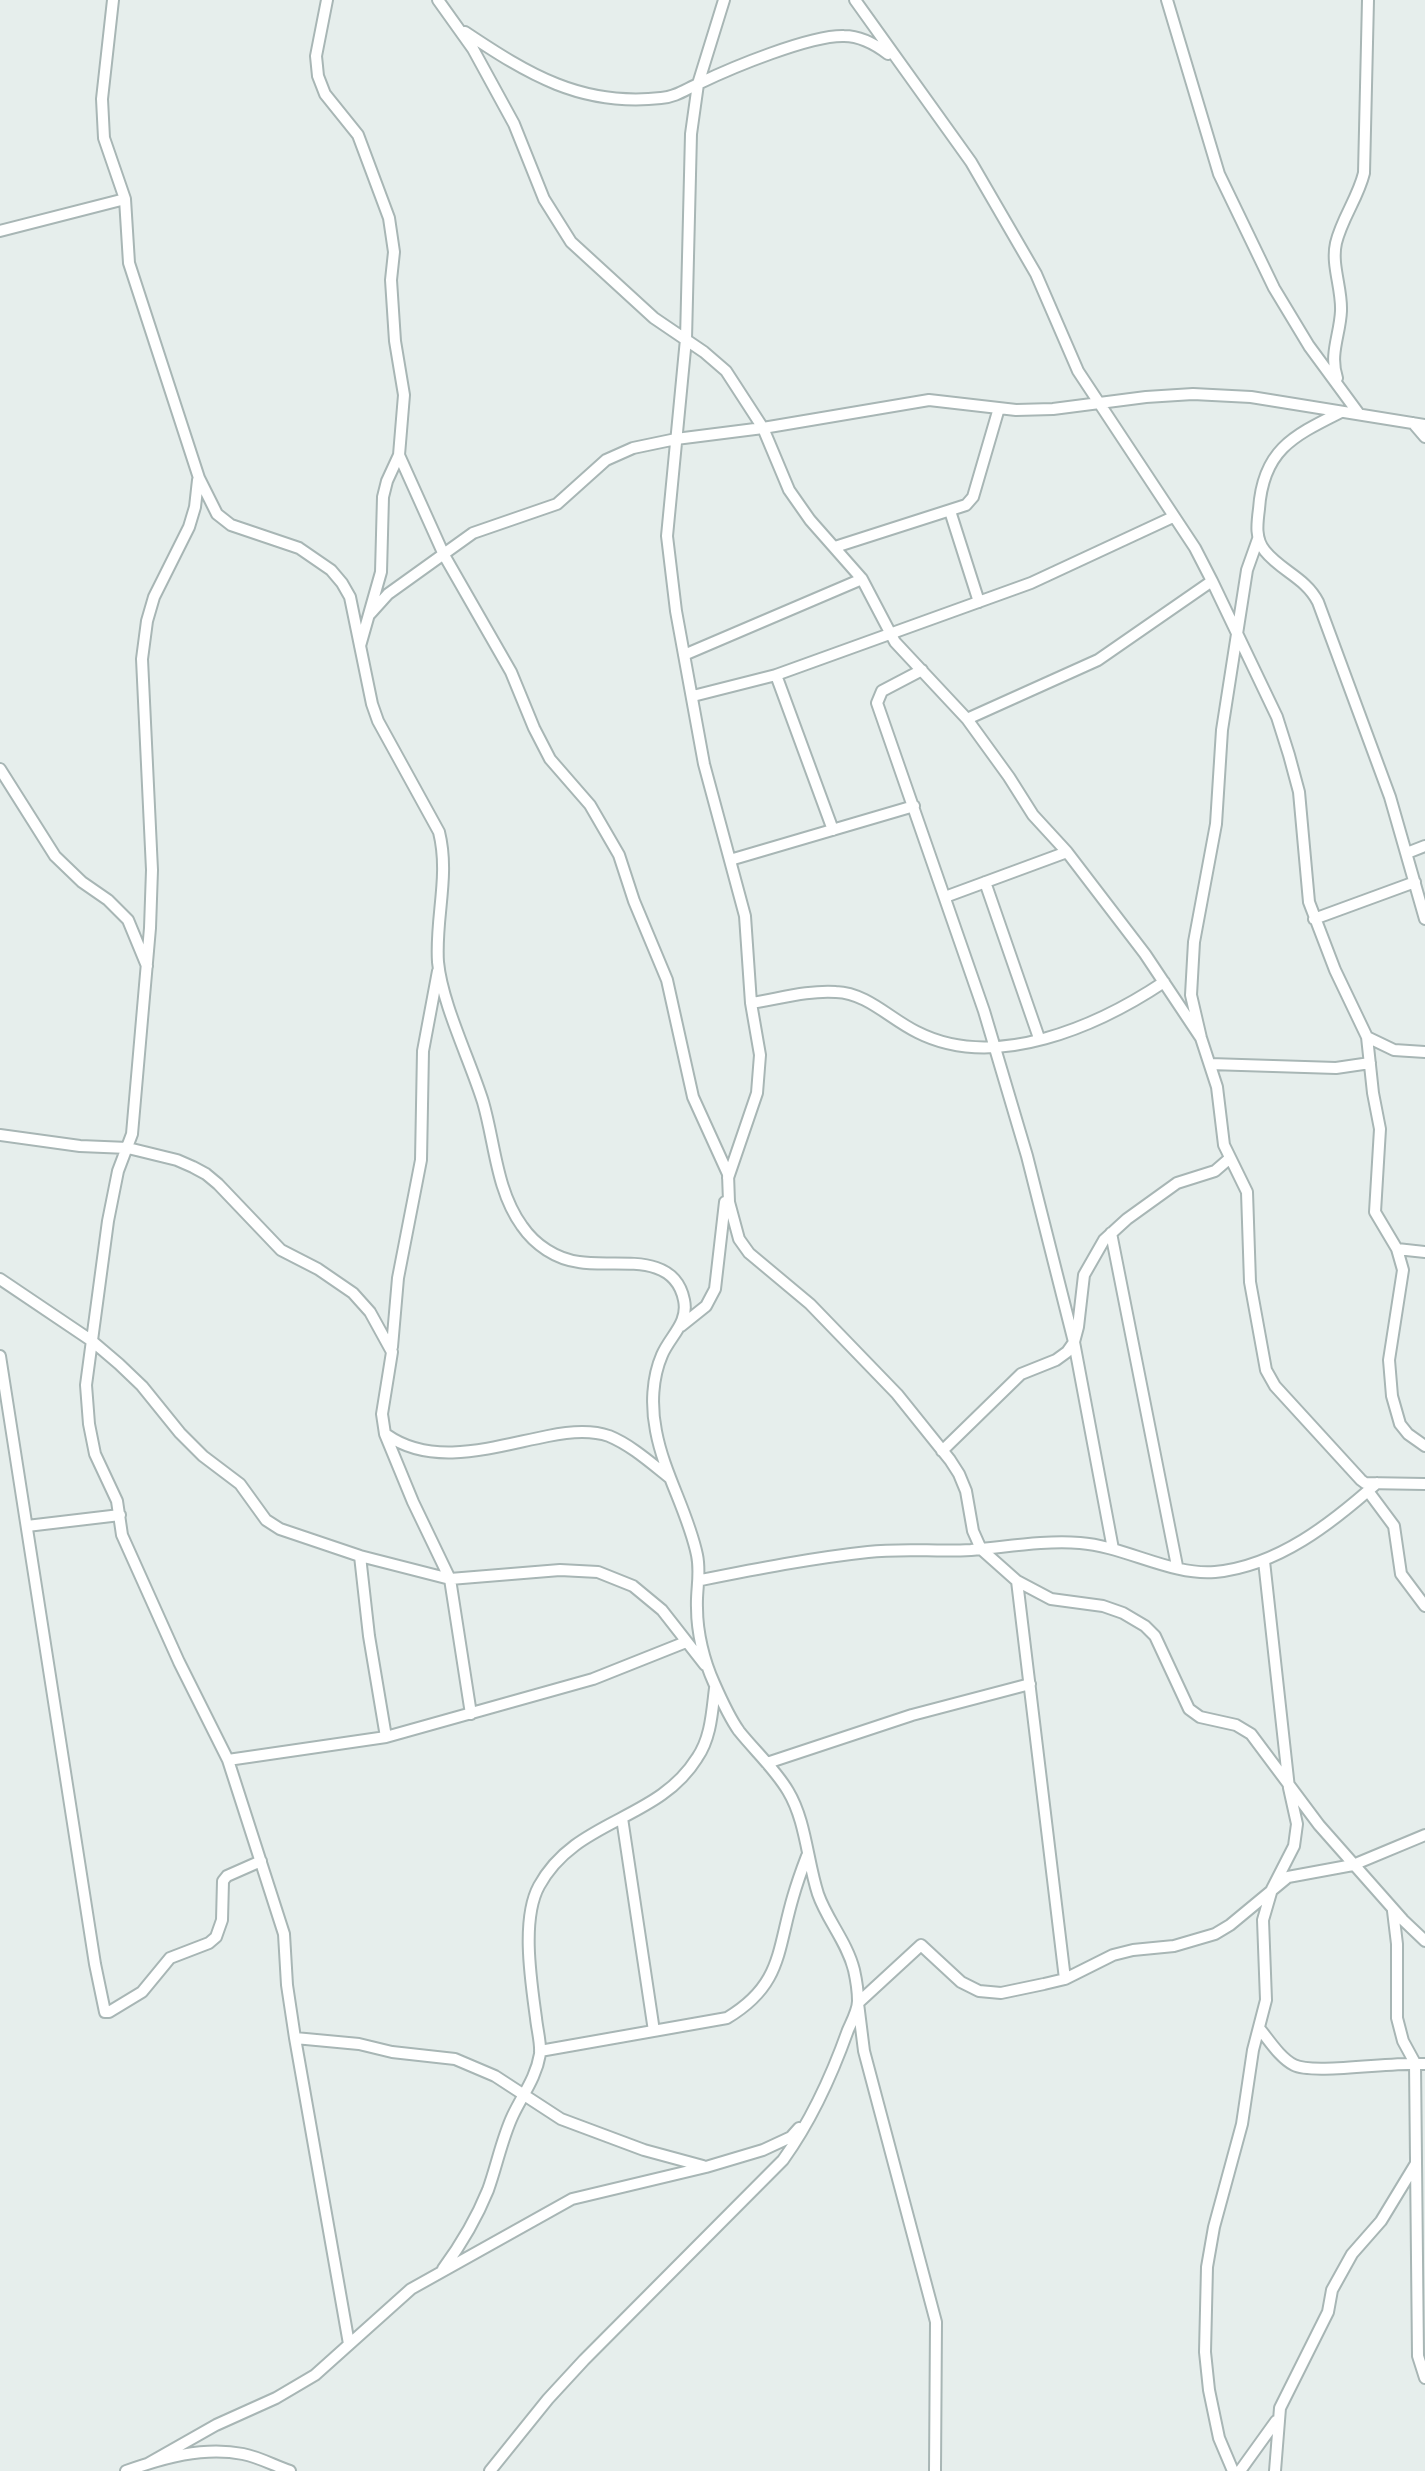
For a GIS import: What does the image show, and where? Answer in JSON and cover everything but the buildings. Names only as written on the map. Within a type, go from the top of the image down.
[{"type":"street","points":[[113,0],[101,121],[104,138],[125,199],[129,263],[199,478],[217,514],[231,525],[299,548],[331,570],[350,597],[378,721],[439,832],[442,846],[445,866],[438,932],[439,969],[423,1051],[421,1160],[398,1278],[392,1352],[382,1414],[385,1434],[413,1502],[450,1579],[471,1714]]},
{"type":"street","points":[[327,0],[316,56],[318,76],[325,94],[358,135],[389,218],[392,295],[404,395],[399,455],[383,497],[381,572],[360,648]]},
{"type":"street","points":[[438,0],[473,49],[514,124],[544,199],[571,242],[654,318],[726,371],[763,428],[789,490],[810,520],[862,579],[891,633],[967,719],[1033,815],[1067,852],[1164,982],[1201,1038]]},
{"type":"street","points":[[724,0],[698,84],[691,134],[686,339],[667,536],[704,764],[745,916],[760,1074],[757,1093],[728,1174],[715,1289],[706,1306],[681,1326],[663,1353],[653,1385],[656,1430],[670,1478],[688,1522],[701,1580],[697,1607],[708,1669],[737,1728],[786,1786],[797,1806],[820,1899],[843,1939],[853,1969],[864,2051],[936,2322],[935,2471]]},
{"type":"street","points":[[855,0],[971,162],[1036,274],[1078,371],[1195,548],[1277,717],[1299,792],[1309,902],[1335,970],[1367,1037],[1380,1129],[1375,1212],[1397,1249],[1403,1270],[1389,1360],[1392,1396],[1400,1424],[1425,1446]]},
{"type":"street","points":[[1167,0],[1219,174],[1274,288],[1309,346],[1359,414]]},
{"type":"street","points":[[1341,389],[1333,368],[1341,307],[1335,256],[1339,234],[1360,190],[1364,173],[1368,0]]},
{"type":"street","points":[[457,26],[541,79],[569,91],[596,97],[663,98],[681,94],[745,63],[827,37],[844,35],[861,39],[874,44],[896,60]]},
{"type":"street","points":[[0,231],[125,199]]},
{"type":"street","points":[[370,614],[388,594],[473,533],[557,504],[606,460],[633,448],[676,439],[929,400],[999,408],[1053,409],[1193,394],[1251,397],[1425,425]]},
{"type":"street","points":[[835,547],[966,505],[973,497],[999,408]]},
{"type":"street","points":[[1342,412],[1288,441],[1278,451],[1267,470],[1260,495],[1258,539],[1247,570],[1222,730],[1216,824],[1194,942],[1191,995],[1217,1087],[1222,1137],[1247,1192],[1250,1282],[1268,1376],[1353,1475],[1365,1483],[1425,1484]]},
{"type":"street","points":[[1412,421],[1425,437]]},
{"type":"street","points":[[399,455],[444,555],[511,672],[550,759],[590,805],[619,855],[634,901],[667,980],[693,1097],[728,1174],[732,1218],[739,1239],[749,1253],[821,1315],[897,1394],[942,1451],[963,1482],[973,1531],[981,1549],[1017,1581],[1051,1599],[1103,1606],[1145,1626],[1155,1636],[1189,1709],[1200,1717],[1236,1725],[1251,1734],[1289,1788],[1353,1865],[1425,1941]]},
{"type":"street","points":[[199,478],[189,527],[154,597],[142,659],[152,870],[147,968],[133,1120],[108,1221],[86,1385],[89,1424],[95,1454],[117,1501],[122,1535],[179,1662],[228,1760],[284,1934],[295,2038],[349,2344]]},
{"type":"street","points":[[950,511],[979,602]]},
{"type":"street","points":[[693,696],[776,675],[1031,583],[1173,517]]},
{"type":"street","points":[[1258,539],[1270,557],[1303,581],[1318,602],[1390,797],[1425,919]]},
{"type":"street","points":[[684,655],[862,579]]},
{"type":"street","points":[[967,719],[1098,660],[1212,581]]},
{"type":"street","points":[[922,670],[882,691],[877,703],[996,1048],[1027,1156],[1074,1342],[1113,1549]]},
{"type":"street","points":[[776,675],[833,830]]},
{"type":"street","points":[[0,769],[55,856],[128,920],[147,968]]},
{"type":"street","points":[[730,860],[914,806]]},
{"type":"street","points":[[1407,853],[1425,846]]},
{"type":"street","points":[[945,897],[1067,852]]},
{"type":"street","points":[[985,882],[1039,1038]]},
{"type":"street","points":[[1314,919],[1415,882]]},
{"type":"street","points":[[439,969],[483,1103],[505,1195],[522,1226],[532,1239],[562,1258],[580,1263],[661,1267],[676,1280],[685,1301],[681,1326]]},
{"type":"street","points":[[751,1003],[837,992],[861,997],[919,1033],[947,1044],[996,1048],[1061,1034],[1116,1012],[1164,982]]},
{"type":"street","points":[[1367,1037],[1394,1050],[1425,1052]]},
{"type":"street","points":[[1210,1064],[1336,1068],[1370,1063]]},
{"type":"street","points":[[0,1135],[80,1146],[128,1148],[177,1160],[206,1174],[281,1250],[353,1293],[370,1312],[392,1352]]},
{"type":"street","points":[[942,1451],[1021,1374],[1056,1360],[1067,1352],[1078,1327],[1084,1275],[1092,1257],[1111,1233],[1177,1183],[1215,1171],[1230,1158]]},
{"type":"street","points":[[1111,1233],[1177,1566]]},
{"type":"street","points":[[1397,1249],[1425,1252]]},
{"type":"street","points":[[0,1279],[92,1341],[142,1386],[180,1433],[203,1456],[240,1484],[266,1520],[290,1533],[360,1556],[450,1579],[560,1570],[598,1572],[633,1586],[662,1610],[708,1669]]},
{"type":"street","points":[[0,1356],[4,1419],[27,1526],[105,2012],[142,1992],[170,1958],[209,1943],[216,1937],[222,1920],[223,1881],[227,1876],[261,1861]]},
{"type":"street","points":[[385,1434],[401,1445],[418,1451],[443,1453],[557,1434],[592,1432],[623,1444],[670,1478]]},
{"type":"street","points":[[701,1580],[870,1552],[1076,1542],[1198,1572],[1216,1572],[1264,1561],[1331,1521],[1377,1483]]},
{"type":"street","points":[[1368,1491],[1394,1526],[1401,1574],[1425,1606]]},
{"type":"street","points":[[27,1526],[120,1515]]},
{"type":"street","points":[[360,1556],[369,1636],[386,1737]]},
{"type":"street","points":[[1233,2471],[1219,2438],[1209,2390],[1205,2352],[1205,2291],[1209,2250],[1242,2124],[1253,2050],[1267,1991],[1262,1926],[1272,1889],[1294,1846],[1297,1824],[1289,1788],[1264,1561]]},
{"type":"street","points":[[1017,1581],[1065,1979]]},
{"type":"street","points":[[228,1760],[386,1737],[593,1679],[686,1642]]},
{"type":"street","points":[[767,1763],[912,1715],[1030,1684]]},
{"type":"street","points":[[439,2274],[487,2192],[513,2115],[533,2080],[540,2051],[529,1968],[529,1927],[537,1888],[559,1856],[587,1836],[656,1801],[698,1758],[709,1730],[715,1686]]},
{"type":"street","points":[[622,1818],[654,2031]]},
{"type":"street","points":[[490,2471],[584,2360],[783,2160],[826,2086],[858,2003],[921,1945],[961,1982],[979,1991],[1001,1993],[1065,1979],[1113,1955],[1174,1946],[1215,1934],[1283,1880],[1299,1873],[1353,1865],[1425,1835]]},
{"type":"street","points":[[540,2051],[727,2018],[743,2008],[758,1994],[778,1962],[792,1898],[807,1856]]},
{"type":"street","points":[[1393,1909],[1397,1944],[1397,2018],[1403,2041],[1420,2063],[1416,2164],[1418,2356],[1425,2378]]},
{"type":"street","points":[[1259,2028],[1287,2060],[1303,2068],[1420,2063]]},
{"type":"street","points":[[295,2038],[455,2059],[495,2076],[561,2119],[644,2150],[706,2167]]},
{"type":"street","points":[[149,2463],[315,2375],[411,2289],[572,2199],[763,2150],[791,2137],[803,2125]]},
{"type":"street","points":[[1240,2471],[1277,2419],[1288,2389],[1328,2312],[1332,2290],[1340,2275],[1358,2246],[1384,2217],[1416,2164]]},
{"type":"street","points":[[1275,2471],[1277,2419]]},
{"type":"street","points":[[126,2471],[176,2455],[203,2452],[243,2454],[290,2471]]}]
